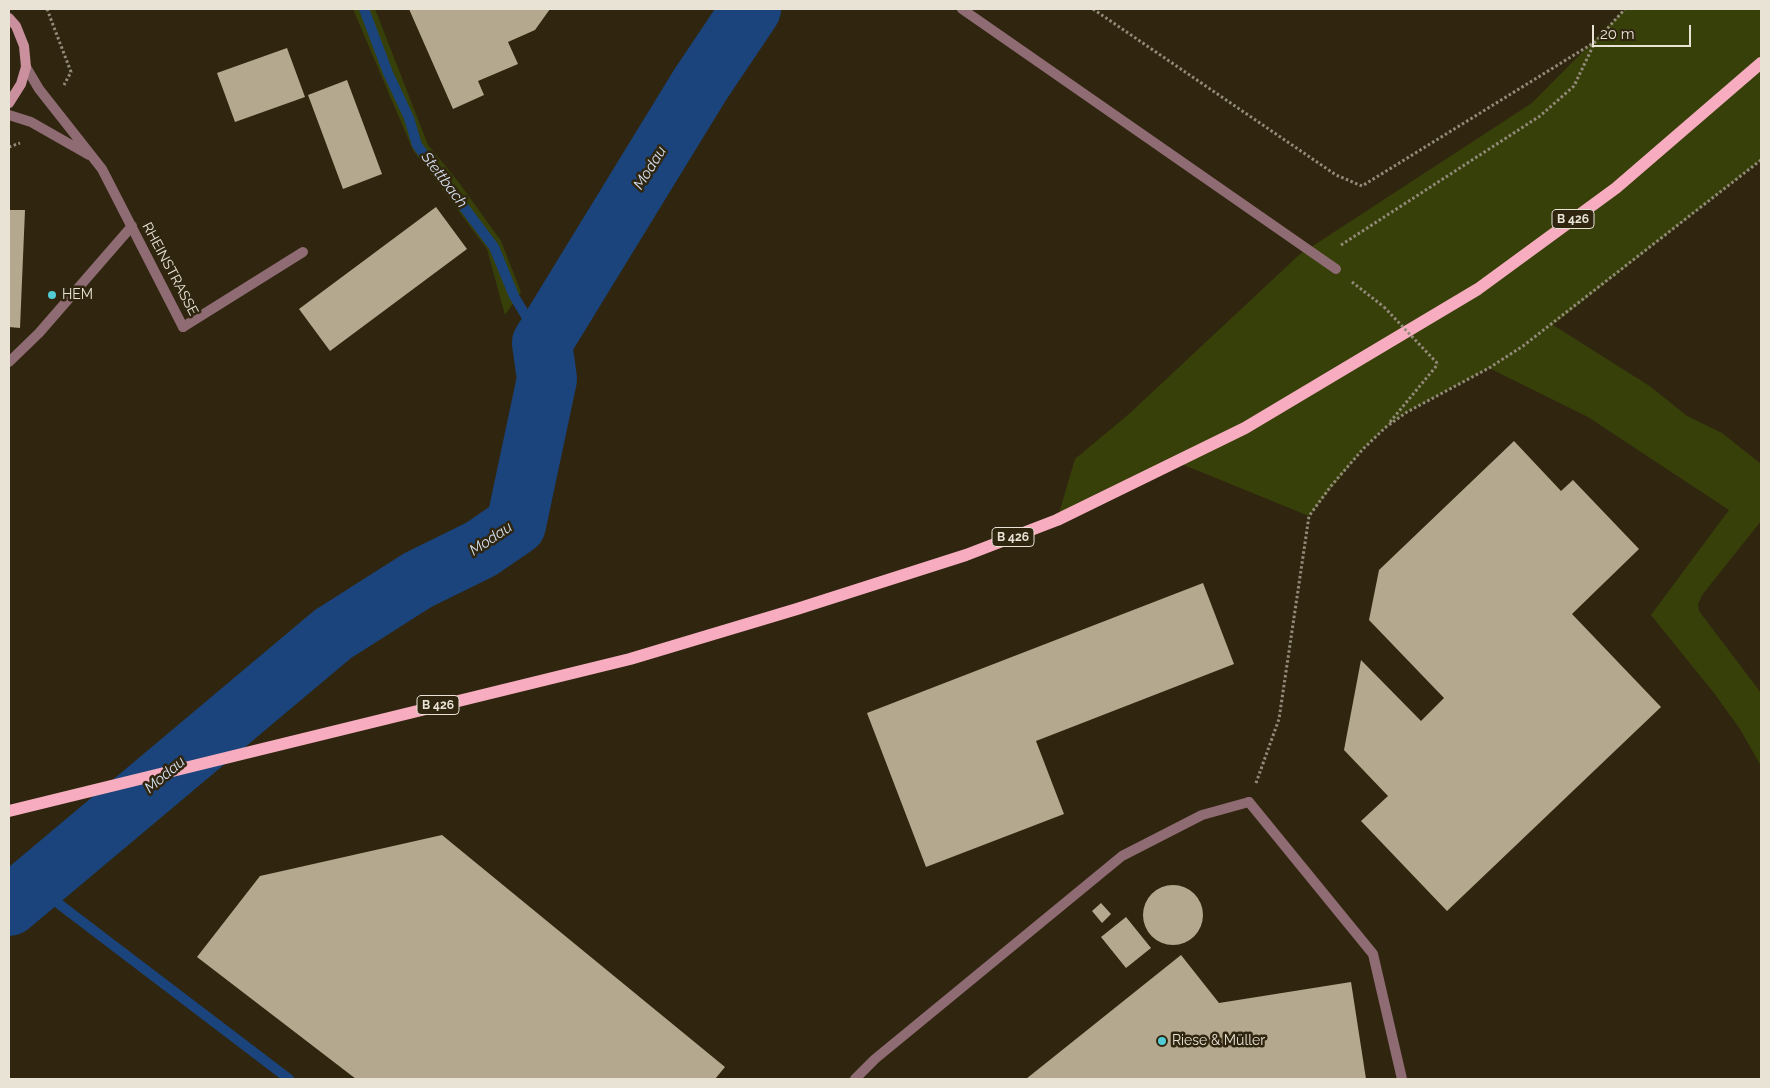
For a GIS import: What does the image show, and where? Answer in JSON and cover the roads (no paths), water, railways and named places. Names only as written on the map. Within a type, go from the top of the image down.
[{"type":"main road","name":"RHEINSTRASSE","points":[[9,18],[16,26],[24,46],[26,67],[22,84],[9,103]]},
{"type":"main road","name":"B 426","points":[[9,811],[44,800],[639,656],[797,609],[947,561],[1057,520],[1179,462],[1244,428],[1478,289],[1616,188],[1761,63]]},
{"type":"street","points":[[962,9],[1336,269]]},
{"type":"street","name":"RHEINSTRASSE","points":[[26,67],[39,89],[92,156],[113,187],[182,327],[304,252]]},
{"type":"street","name":"RHEINSTRASSE","points":[[9,115],[31,122],[92,156]]},
{"type":"street","points":[[9,362],[39,333],[132,226]]},
{"type":"street","points":[[855,1079],[875,1059],[1122,856],[1202,815],[1250,802],[1373,954],[1402,1079]]},
{"type":"waterway","name":"Stettbach","points":[[364,9],[388,73],[409,118],[417,145],[494,247],[514,296],[542,343]]},
{"type":"waterway","name":"Modau","points":[[9,906],[333,634],[418,580],[481,549],[516,525],[547,379],[542,343],[700,85],[751,9]]},
{"type":"waterway","points":[[34,885],[289,1079]]},
{"type":"place","name":"HEM","points":[[52,295]]},
{"type":"place","name":"Riese & Müller","points":[[1162,1041]]}]
